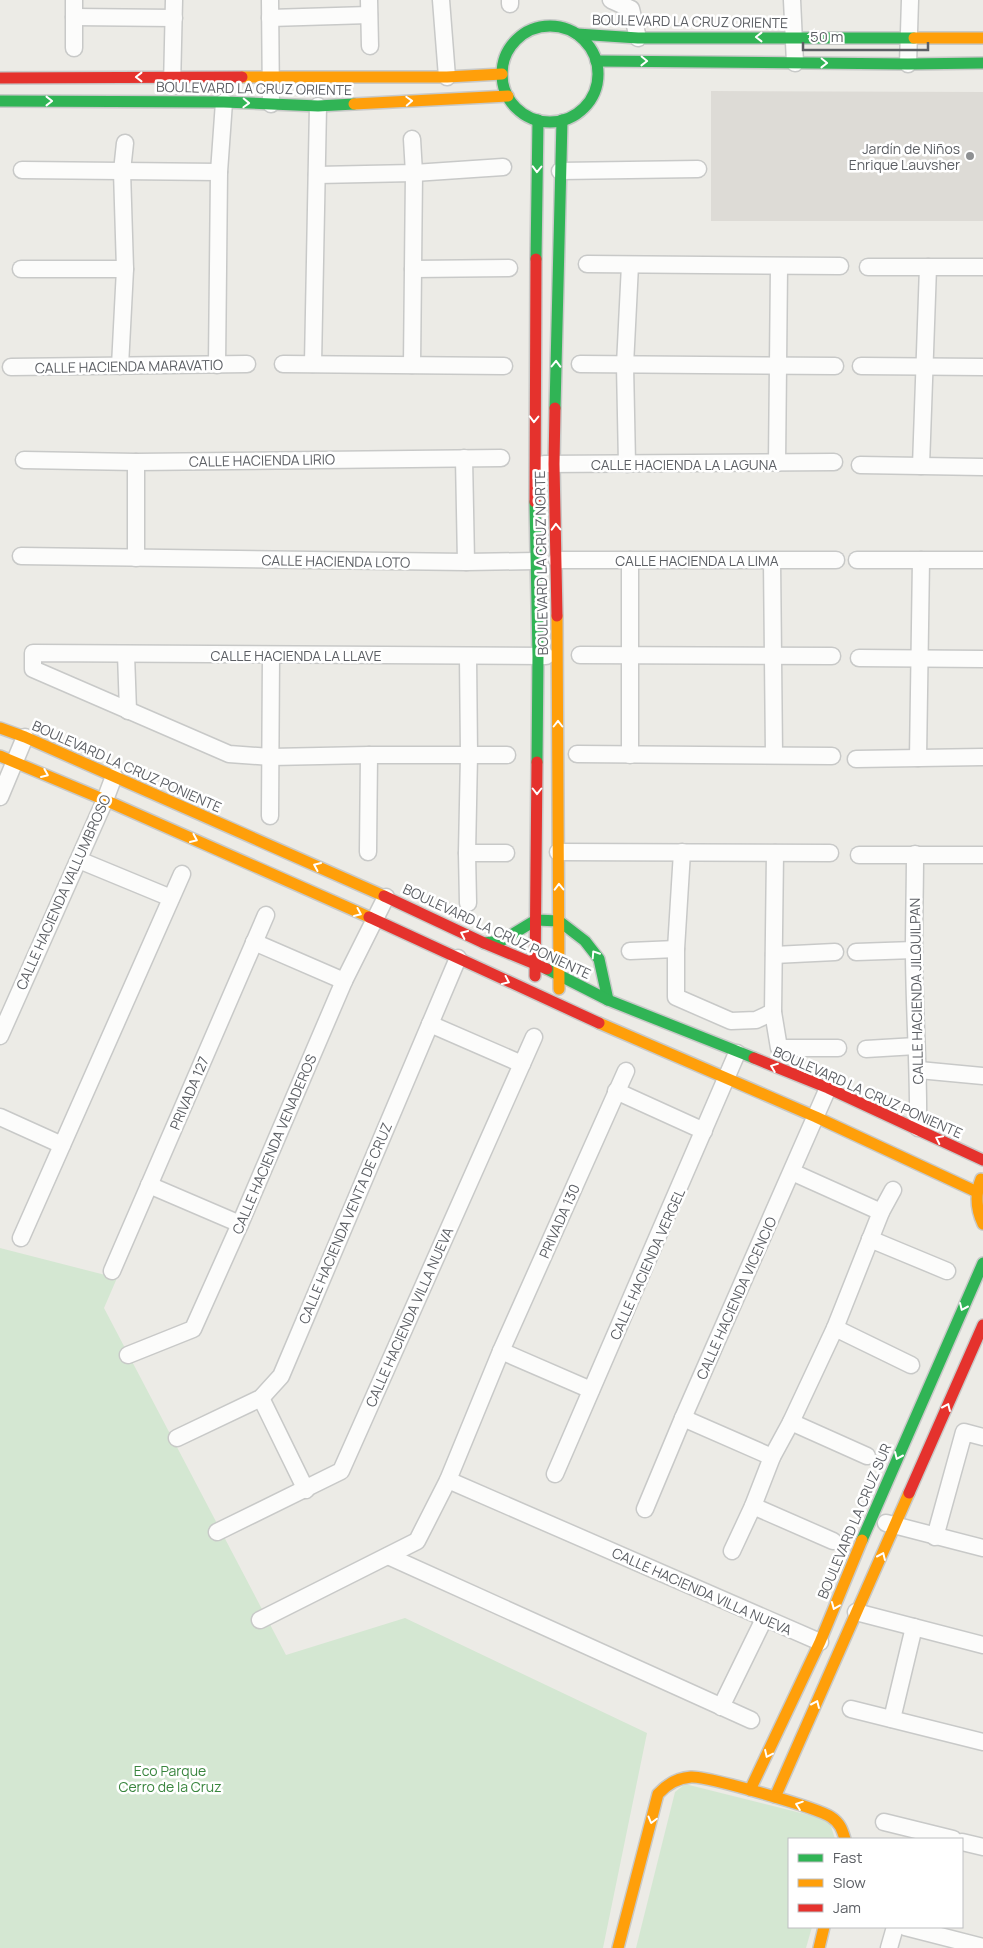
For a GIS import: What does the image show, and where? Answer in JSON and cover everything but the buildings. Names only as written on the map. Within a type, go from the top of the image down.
[{"type":"street","points":[[74,0],[74,48]]},
{"type":"street","points":[[171,101],[174,0]]},
{"type":"street","points":[[270,0],[271,104]]},
{"type":"street","points":[[441,0],[447,77]]},
{"type":"street","points":[[611,0],[631,9],[638,38]]},
{"type":"street","points":[[792,0],[795,63]]},
{"type":"street","points":[[908,64],[910,0]]},
{"type":"street","points":[[270,18],[369,8],[370,46]]},
{"type":"street","points":[[74,17],[174,18]]},
{"type":"street","points":[[544,26],[555,26],[577,34],[588,46],[596,61],[598,71],[594,92],[581,110],[562,120],[550,122],[538,120],[520,111],[508,96],[502,74],[507,52],[514,42],[528,32],[544,26]]},
{"type":"street","name":"BOULEVARD LA CRUZ ORIENTE","points":[[577,34],[638,38],[983,38]]},
{"type":"street","points":[[596,61],[983,63]]},
{"type":"street","name":"BOULEVARD LA CRUZ ORIENTE","points":[[0,78],[447,77],[502,74]]},
{"type":"street","name":"BOULEVARD LA CRUZ ORIENTE","points":[[0,101],[171,101],[318,106],[508,96]]},
{"type":"street","points":[[217,365],[219,172],[224,102]]},
{"type":"street","points":[[313,364],[318,106]]},
{"type":"street","name":"BOULEVARD LA CRUZ NORTE","points":[[536,994],[534,962],[538,656],[534,465],[538,120]]},
{"type":"street","name":"BOULEVARD LA CRUZ NORTE","points":[[559,1006],[558,656],[554,464],[562,120]]},
{"type":"street","points":[[412,139],[414,173],[412,365]]},
{"type":"street","points":[[120,366],[125,269],[122,170],[125,143]]},
{"type":"street","points":[[317,175],[414,173],[502,167]]},
{"type":"street","points":[[560,171],[698,169]]},
{"type":"street","points":[[22,170],[219,172]]},
{"type":"street","points":[[588,264],[840,266]]},
{"type":"street","points":[[627,464],[625,365],[630,265]]},
{"type":"street","points":[[868,266],[983,267]]},
{"type":"street","points":[[777,463],[779,267]]},
{"type":"street","points":[[920,466],[928,267]]},
{"type":"street","points":[[413,269],[509,268]]},
{"type":"street","points":[[21,269],[125,269]]},
{"type":"street","name":"CALLE HACIENDA MARAVATIO","points":[[11,367],[247,364]]},
{"type":"street","points":[[283,364],[504,366]]},
{"type":"street","points":[[580,364],[835,366]]},
{"type":"street","points":[[861,366],[983,367]]},
{"type":"street","points":[[464,458],[466,562]]},
{"type":"street","name":"CALLE HACIENDA LIRIO","points":[[24,460],[136,462],[501,458]]},
{"type":"street","points":[[136,462],[136,558]]},
{"type":"street","name":"CALLE HACIENDA LA LAGUNA","points":[[534,465],[834,462]]},
{"type":"street","points":[[860,465],[983,467]]},
{"type":"street","name":"CALLE HACIENDA LOTO","points":[[21,556],[466,562],[536,561]]},
{"type":"street","name":"CALLE HACIENDA LA LIMA","points":[[557,560],[836,560]]},
{"type":"street","points":[[630,560],[630,755]]},
{"type":"street","points":[[857,560],[983,560]]},
{"type":"street","points":[[918,758],[921,560]]},
{"type":"street","points":[[772,561],[774,755]]},
{"type":"street","name":"CALLE HACIENDA LA LLAVE","points":[[128,712],[33,669],[33,654],[558,656]]},
{"type":"street","points":[[126,654],[128,712],[229,754],[271,757],[507,755]]},
{"type":"street","points":[[270,816],[271,655]]},
{"type":"street","points":[[580,655],[832,656]]},
{"type":"street","points":[[468,656],[469,755],[466,854],[468,903]]},
{"type":"street","points":[[859,658],[983,659]]},
{"type":"street","name":"BOULEVARD LA CRUZ PONIENTE","points":[[0,728],[114,776],[386,897],[484,943],[534,962],[608,1000],[828,1088],[918,1128],[983,1160]]},
{"type":"street","points":[[0,796],[7,758],[25,737]]},
{"type":"street","points":[[577,754],[832,756]]},
{"type":"street","points":[[368,852],[369,755]]},
{"type":"street","points":[[856,759],[983,757]]},
{"type":"street","points":[[7,758],[375,920],[559,1006],[816,1117],[977,1192]]},
{"type":"street","name":"CALLE HACIENDA VALLUMBROSO","points":[[0,1036],[79,860],[114,776]]},
{"type":"street","points":[[558,852],[830,853]]},
{"type":"street","points":[[682,852],[676,949],[676,998],[731,1021],[756,1020],[773,1012]]},
{"type":"street","points":[[466,854],[506,853]]},
{"type":"street","points":[[775,853],[773,1012],[779,1048],[838,1048]]},
{"type":"street","name":"CALLE HACIENDA JILQUILPAN","points":[[915,854],[914,950],[916,1046],[919,1070],[918,1128]]},
{"type":"street","points":[[859,855],[983,855]]},
{"type":"street","points":[[79,860],[171,898]]},
{"type":"street","points":[[21,1238],[182,874]]},
{"type":"street","name":"CALLE HACIENDA VENADEROS","points":[[128,1355],[192,1329],[240,1224],[344,981],[386,897]]},
{"type":"street","name":"PRIVADA 127","points":[[112,1270],[266,915]]},
{"type":"street","points":[[484,943],[501,941],[536,920],[560,921],[585,941],[599,959],[608,1000]]},
{"type":"street","points":[[254,942],[344,981]]},
{"type":"street","points":[[630,951],[676,949]]},
{"type":"street","points":[[856,952],[914,950]]},
{"type":"street","points":[[774,955],[835,952]]},
{"type":"street","name":"CALLE HACIENDA VENTA DE CRUZ","points":[[177,1438],[261,1398],[281,1376],[458,958]]},
{"type":"street","points":[[430,1024],[522,1064]]},
{"type":"street","name":"CALLE HACIENDA VILLA NUEVA","points":[[217,1532],[306,1490],[341,1471],[534,1036]]},
{"type":"street","points":[[866,1049],[916,1046]]},
{"type":"street","name":"CALLE HACIENDA VERGEL","points":[[555,1474],[737,1053]]},
{"type":"street","points":[[919,1070],[983,1076]]},
{"type":"street","name":"PRIVADA 130","points":[[501,1351],[626,1071]]},
{"type":"street","name":"CALLE HACIENDA VICENCIO","points":[[645,1509],[828,1088]]},
{"type":"street","points":[[616,1091],[704,1131]]},
{"type":"street","points":[[0,1116],[62,1145]]},
{"type":"street","points":[[792,1172],[881,1212]]},
{"type":"street","points":[[983,1175],[977,1192],[978,1212],[983,1224]]},
{"type":"street","points":[[149,1185],[240,1224]]},
{"type":"street","points":[[732,1551],[753,1506],[772,1457],[791,1422],[835,1328],[881,1212],[893,1190]]},
{"type":"street","points":[[870,1239],[947,1272]]},
{"type":"street","name":"BOULEVARD LA CRUZ SUR","points":[[750,1790],[820,1642],[871,1519],[983,1263]]},
{"type":"street","points":[[775,1797],[983,1325]]},
{"type":"street","points":[[835,1328],[911,1365]]},
{"type":"street","points":[[260,1620],[417,1541],[448,1480],[501,1351],[591,1390]]},
{"type":"street","points":[[261,1398],[306,1490]]},
{"type":"street","points":[[683,1418],[772,1457]]},
{"type":"street","points":[[791,1422],[867,1456]]},
{"type":"street","points":[[935,1537],[964,1432],[983,1437]]},
{"type":"street","name":"CALLE HACIENDA VILLA NUEVA","points":[[448,1480],[820,1642]]},
{"type":"street","points":[[753,1506],[833,1541]]},
{"type":"street","points":[[871,1519],[983,1548]]},
{"type":"street","points":[[388,1556],[751,1720]]},
{"type":"street","points":[[856,1612],[983,1645]]},
{"type":"street","points":[[721,1707],[764,1619]]},
{"type":"street","points":[[892,1719],[914,1627]]},
{"type":"street","points":[[851,1709],[983,1742]]},
{"type":"street","points":[[618,1948],[658,1794],[665,1786],[675,1780],[685,1777],[697,1777],[775,1797],[830,1816],[841,1826],[845,1838]]},
{"type":"street","points":[[884,1822],[920,1835],[945,1838]]},
{"type":"street","points":[[963,1842],[983,1847]]},
{"type":"street","points":[[819,1948],[824,1928]]},
{"type":"street","points":[[890,1948],[895,1928]]},
{"type":"street","points":[[909,1928],[983,1947]]},
{"type":"shaded area","points":[[711,91],[983,92],[983,221],[711,221]]},
{"type":"green space","name":"Eco Parque Cerro de la Cruz","points":[[0,1248],[117,1278],[104,1308],[286,1655],[405,1618],[647,1733],[603,1948],[0,1948]]},
{"type":"green space","points":[[685,1784],[829,1820],[835,1838],[788,1838],[788,1928],[812,1928],[806,1948],[636,1948],[675,1792]]},
{"type":"traffic: fast","points":[[550,26],[568,30],[584,40],[594,56],[598,74],[594,92],[584,108],[568,118],[550,122],[532,118],[516,108],[506,92],[502,74],[506,56],[516,40],[532,30],[550,26]]},
{"type":"traffic: fast","points":[[577,34],[638,38],[914,38]]},
{"type":"traffic: fast","points":[[596,61],[983,63]]},
{"type":"traffic: fast","points":[[0,101],[224,102],[318,106],[354,104]]},
{"type":"traffic: fast","points":[[536,259],[538,120]]},
{"type":"traffic: fast","points":[[555,408],[562,120]]},
{"type":"traffic: fast","points":[[535,502],[538,656],[537,762]]},
{"type":"traffic: fast","points":[[484,943],[501,941],[536,920],[559,921],[585,941],[599,959],[608,1000]]},
{"type":"traffic: fast","points":[[547,969],[608,1000],[754,1058]]},
{"type":"traffic: fast","points":[[862,1540],[983,1263]]},
{"type":"traffic: slow","points":[[914,38],[983,38]]},
{"type":"traffic: slow","points":[[242,77],[447,77],[502,74]]},
{"type":"traffic: slow","points":[[354,104],[508,96]]},
{"type":"traffic: slow","points":[[557,616],[559,989]]},
{"type":"traffic: slow","points":[[0,728],[25,737],[384,896]]},
{"type":"traffic: slow","points":[[0,756],[105,800],[369,917]]},
{"type":"traffic: slow","points":[[599,1023],[816,1117],[977,1192]]},
{"type":"traffic: slow","points":[[981,1179],[977,1202],[983,1224]]},
{"type":"traffic: slow","points":[[775,1797],[909,1493]]},
{"type":"traffic: slow","points":[[750,1790],[820,1642],[862,1540]]},
{"type":"traffic: slow","points":[[618,1948],[658,1794],[673,1782],[691,1777],[701,1778],[785,1800],[831,1817],[837,1822],[845,1838]]},
{"type":"traffic: slow","points":[[819,1948],[824,1928]]},
{"type":"traffic: jam","points":[[0,78],[242,77]]},
{"type":"traffic: jam","points":[[535,502],[536,259]]},
{"type":"traffic: jam","points":[[555,408],[554,464],[557,616]]},
{"type":"traffic: jam","points":[[535,976],[537,762]]},
{"type":"traffic: jam","points":[[384,896],[484,943],[547,969]]},
{"type":"traffic: jam","points":[[369,917],[599,1023]]},
{"type":"traffic: jam","points":[[754,1058],[828,1088],[983,1160]]},
{"type":"traffic: jam","points":[[909,1493],[983,1325]]},
{"type":"place","name":"Jardín de Niños Enrique Lauvsher","points":[[970,156]]}]
